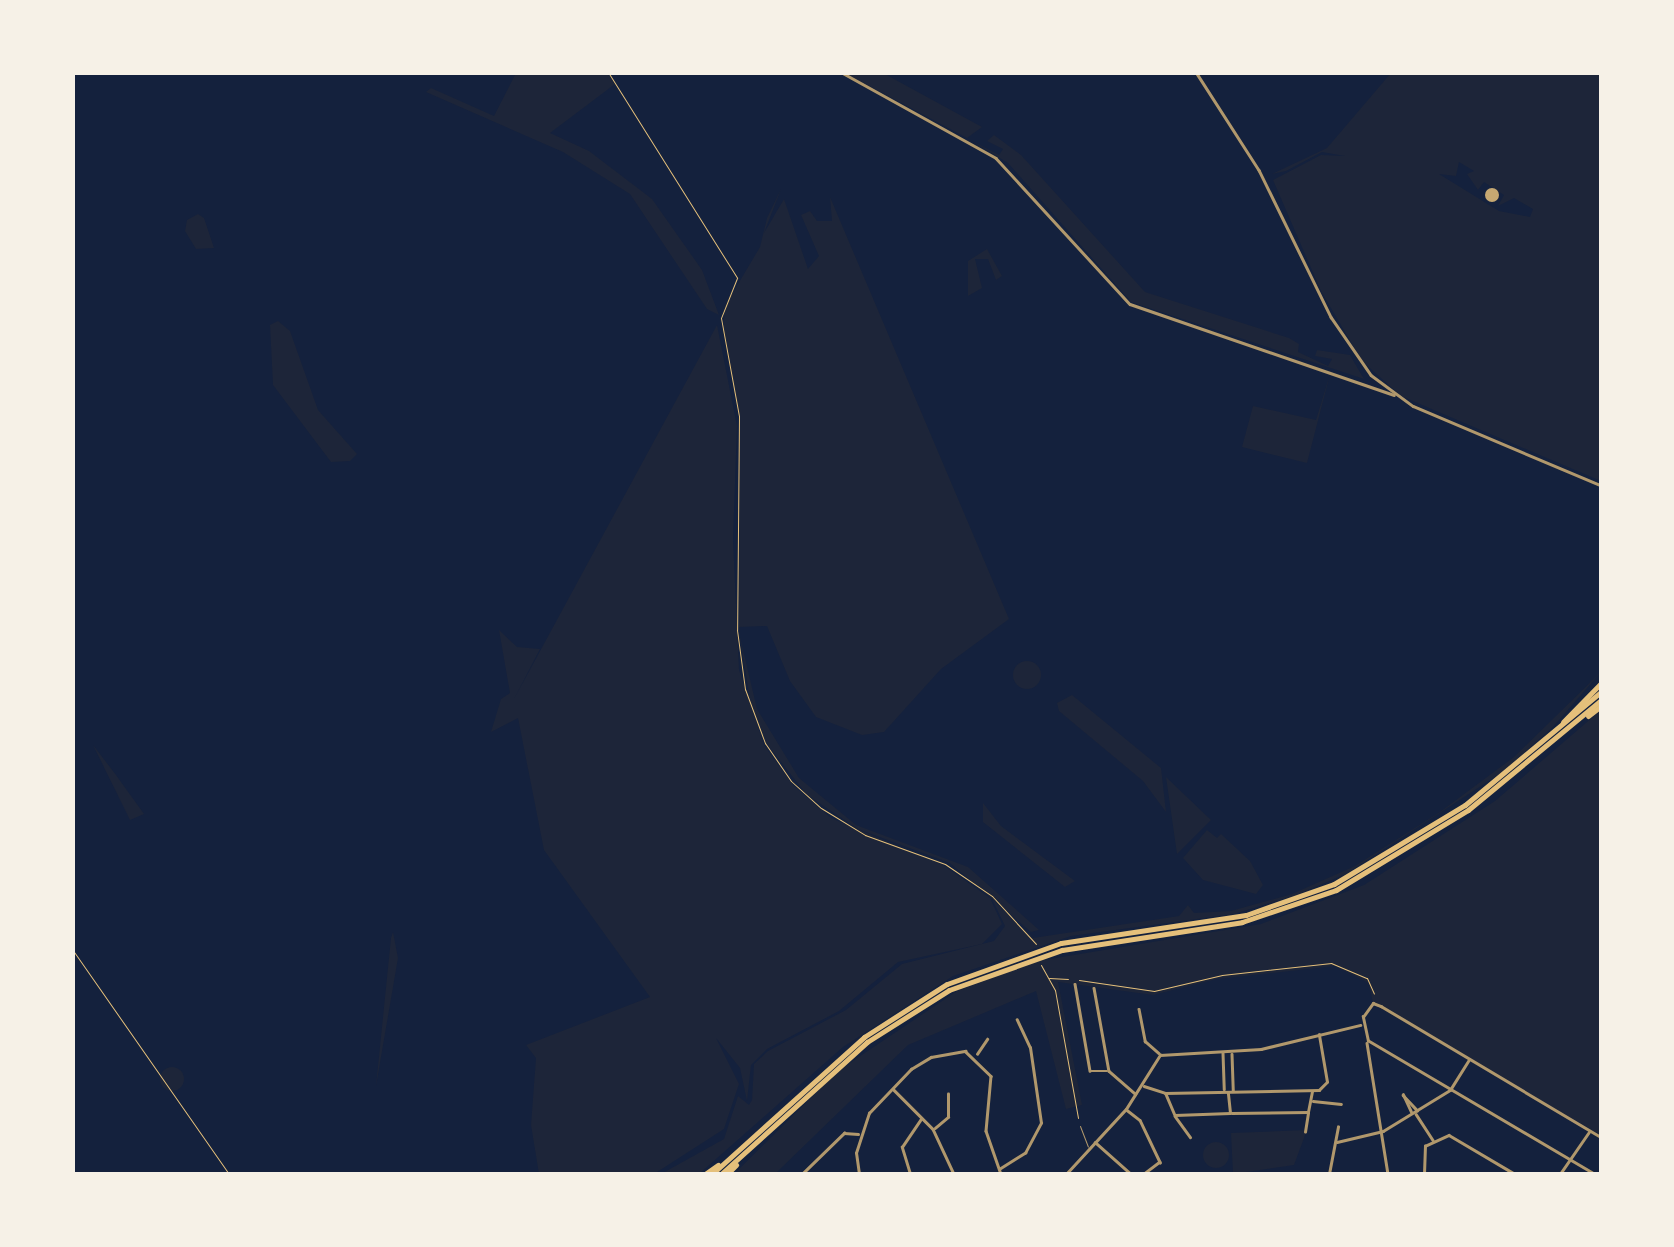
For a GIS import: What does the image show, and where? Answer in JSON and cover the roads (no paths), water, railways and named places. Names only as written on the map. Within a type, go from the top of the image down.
[{"type":"highway","points":[[1544,742],[1602,682]]},
{"type":"highway","points":[[708,1174],[864,1036],[948,984],[1061,943],[1283,906],[1434,826],[1544,742],[1602,691]]},
{"type":"highway","points":[[724,1174],[867,1042],[950,990],[1048,954],[1242,922],[1318,897],[1438,831],[1602,702]]},
{"type":"street","points":[[841,72],[996,158],[1130,304],[1394,395],[1602,486]]},
{"type":"street","points":[[1196,72],[1259,170],[1331,317],[1371,376],[1394,395]]},
{"type":"street","points":[[1360,383],[1371,376]]},
{"type":"street","points":[[1074,984],[1090,1071],[1088,1080]]},
{"type":"street","points":[[1094,988],[1108,1070],[1136,1095]]},
{"type":"street","points":[[1140,1009],[1145,1040],[1160,1055],[1232,1052],[1361,1024],[1373,1002],[1602,1138]]},
{"type":"street","points":[[998,1169],[1025,1153],[1041,1123],[1030,1048],[1017,1020]]},
{"type":"street","points":[[1361,1024],[1368,1041],[1388,1174]]},
{"type":"street","points":[[1142,1085],[1166,1093],[1312,1090],[1327,1082],[1319,1033]]},
{"type":"street","points":[[976,1056],[988,1039]]},
{"type":"street","points":[[1368,1041],[1594,1174]]},
{"type":"street","points":[[1368,1058],[1379,1048]]},
{"type":"street","points":[[1175,1115],[1230,1113],[1223,1052]]},
{"type":"street","points":[[1232,1052],[1233,1091]]},
{"type":"street","points":[[1066,1174],[1126,1109],[1160,1055]]},
{"type":"street","points":[[976,1056],[991,1076],[986,1131],[1001,1174]]},
{"type":"street","points":[[859,1174],[860,1134],[892,1088],[930,1058],[976,1056]]},
{"type":"street","points":[[1337,1142],[1383,1132],[1450,1090],[1469,1059]]},
{"type":"street","points":[[1090,1071],[1108,1070]]},
{"type":"street","points":[[892,1088],[934,1129],[954,1174]]},
{"type":"street","points":[[1304,1132],[1312,1090]]},
{"type":"street","points":[[1166,1093],[1190,1137]]},
{"type":"street","points":[[934,1129],[948,1116],[948,1094]]},
{"type":"street","points":[[1311,1100],[1341,1104]]},
{"type":"street","points":[[1126,1109],[1140,1120],[1160,1162],[1144,1174]]},
{"type":"street","points":[[1232,1113],[1308,1112]]},
{"type":"street","points":[[1414,1112],[1434,1142]]},
{"type":"street","points":[[910,1174],[904,1140],[922,1117]]},
{"type":"street","points":[[1329,1174],[1338,1127]]},
{"type":"street","points":[[1560,1174],[1590,1130]]},
{"type":"street","points":[[802,1174],[844,1133],[860,1134]]},
{"type":"street","points":[[1424,1174],[1423,1150],[1448,1135],[1512,1174]]},
{"type":"street","points":[[1094,1141],[1128,1173]]},
{"type":"lane","points":[[1080,1126],[1088,1147]]}]
